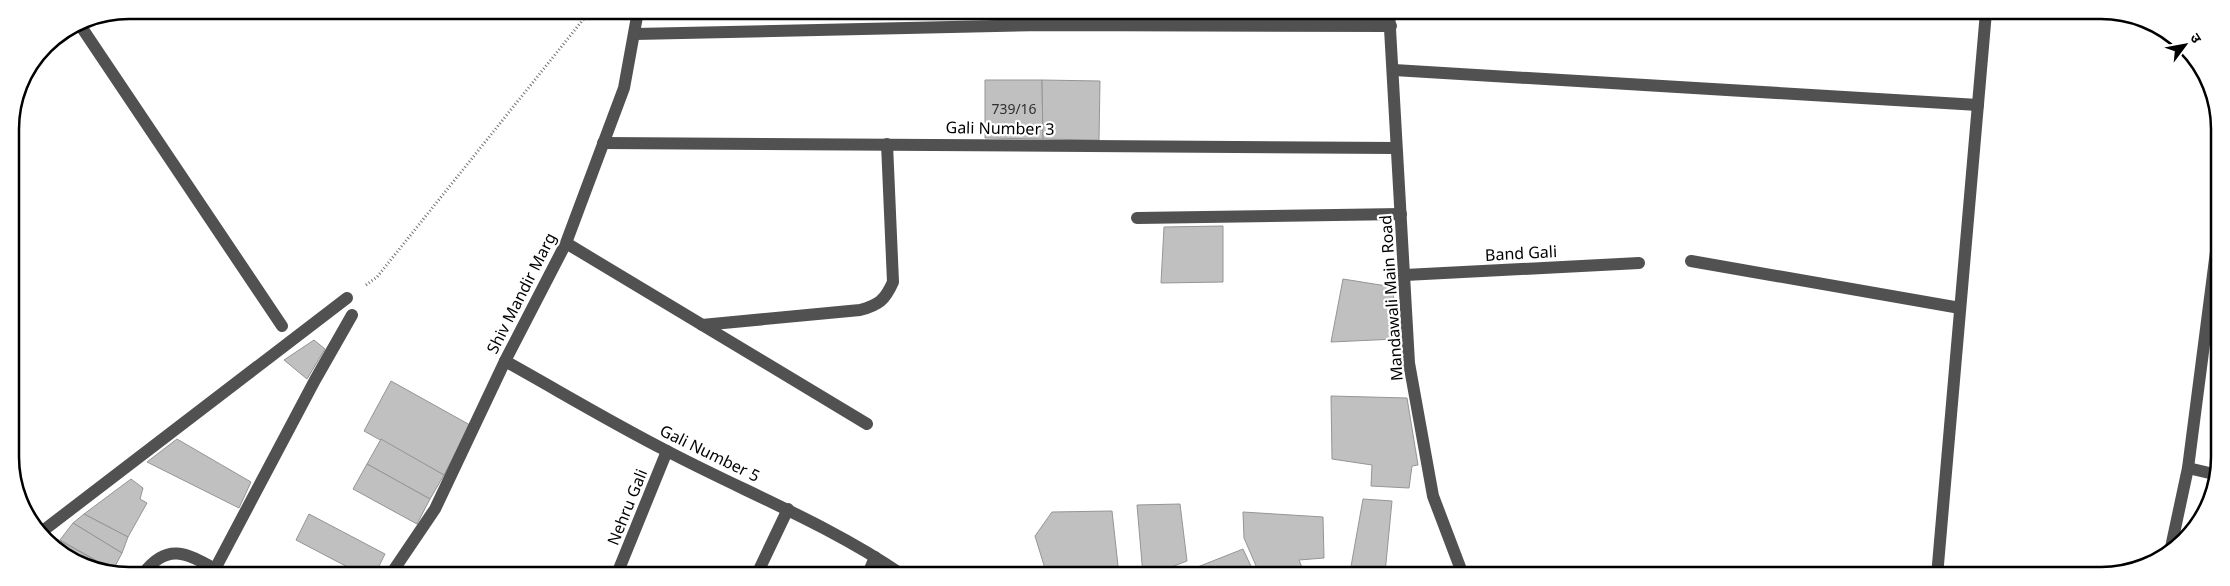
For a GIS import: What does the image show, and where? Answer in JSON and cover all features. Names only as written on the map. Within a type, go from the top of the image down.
[{"type":"street","name":"Shiv Mandir Marg","points":[[396,567],[435,509],[505,361],[566,243],[624,88],[637,19]]},
{"type":"street","points":[[1043,19],[1044,26]]},
{"type":"street","name":"Mandawali Main Road","points":[[1390,19],[1409,363],[1433,496],[1460,567]]},
{"type":"street","points":[[1938,567],[1985,19]]},
{"type":"street","points":[[635,34],[1044,26],[1391,26]]},
{"type":"street","points":[[83,29],[282,326]]},
{"type":"street","points":[[1394,70],[1978,104]]},
{"type":"street","name":"Gali Number 3","points":[[603,143],[1396,148]]},
{"type":"street","points":[[702,325],[860,310],[874,306],[887,296],[893,282],[888,144]]},
{"type":"street","points":[[1137,218],[1401,214]]},
{"type":"street","points":[[566,243],[867,424]]},
{"type":"street","points":[[1691,261],[1960,308]]},
{"type":"street","name":"Band Gali","points":[[1405,276],[1639,262]]},
{"type":"street","points":[[2172,541],[2188,468],[2211,290]]},
{"type":"street","points":[[45,529],[347,298]]},
{"type":"street","points":[[222,567],[315,380],[352,315]]},
{"type":"street","name":"Gali Number 5","points":[[505,361],[667,451],[788,508],[890,567]]},
{"type":"street","name":"Nehru Gali","points":[[620,567],[667,451]]},
{"type":"street","points":[[2188,468],[2210,473]]},
{"type":"street","points":[[760,567],[788,508]]},
{"type":"street","points":[[148,567],[152,562],[167,553],[187,555],[212,567]]},
{"type":"street","points":[[871,567],[875,557]]},
{"type":"path","points":[[347,298],[377,277],[583,19]]},
{"type":"building","points":[[985,80],[1042,80],[1043,139],[985,138]]},
{"type":"building","points":[[1042,80],[1100,81],[1099,140],[1043,139]]},
{"type":"building","points":[[1223,226],[1223,282],[1161,283],[1164,227]]},
{"type":"building","points":[[1343,279],[1393,287],[1396,339],[1331,342]]},
{"type":"building","points":[[314,340],[325,349],[307,379],[284,360]]},
{"type":"building","points":[[391,381],[470,425],[444,475],[364,431]]},
{"type":"building","points":[[1331,396],[1407,398],[1418,465],[1412,466],[1409,488],[1371,486],[1372,465],[1332,459]]},
{"type":"building","points":[[177,439],[251,482],[239,508],[147,462]]},
{"type":"building","points":[[381,439],[444,475],[430,499],[367,464]]},
{"type":"building","points":[[367,464],[430,499],[417,524],[353,489]]},
{"type":"building","points":[[131,479],[143,488],[140,499],[147,503],[128,537],[84,514]]},
{"type":"building","points":[[1363,499],[1392,501],[1386,567],[1351,567]]},
{"type":"building","points":[[1180,504],[1187,561],[1171,567],[1142,567],[1137,505]]},
{"type":"building","points":[[1112,511],[1118,567],[1045,567],[1035,536],[1052,512]]},
{"type":"building","points":[[1243,512],[1323,517],[1324,558],[1299,560],[1302,567],[1257,567],[1244,538]]},
{"type":"building","points":[[84,514],[128,537],[122,553],[73,523]]},
{"type":"building","points":[[309,514],[385,554],[378,567],[348,567],[296,540]]},
{"type":"building","points":[[73,523],[122,553],[115,566],[107,565],[60,540]]},
{"type":"building","points":[[57,539],[101,563],[80,556]]},
{"type":"building","points":[[1243,549],[1251,567],[1198,567]]}]
